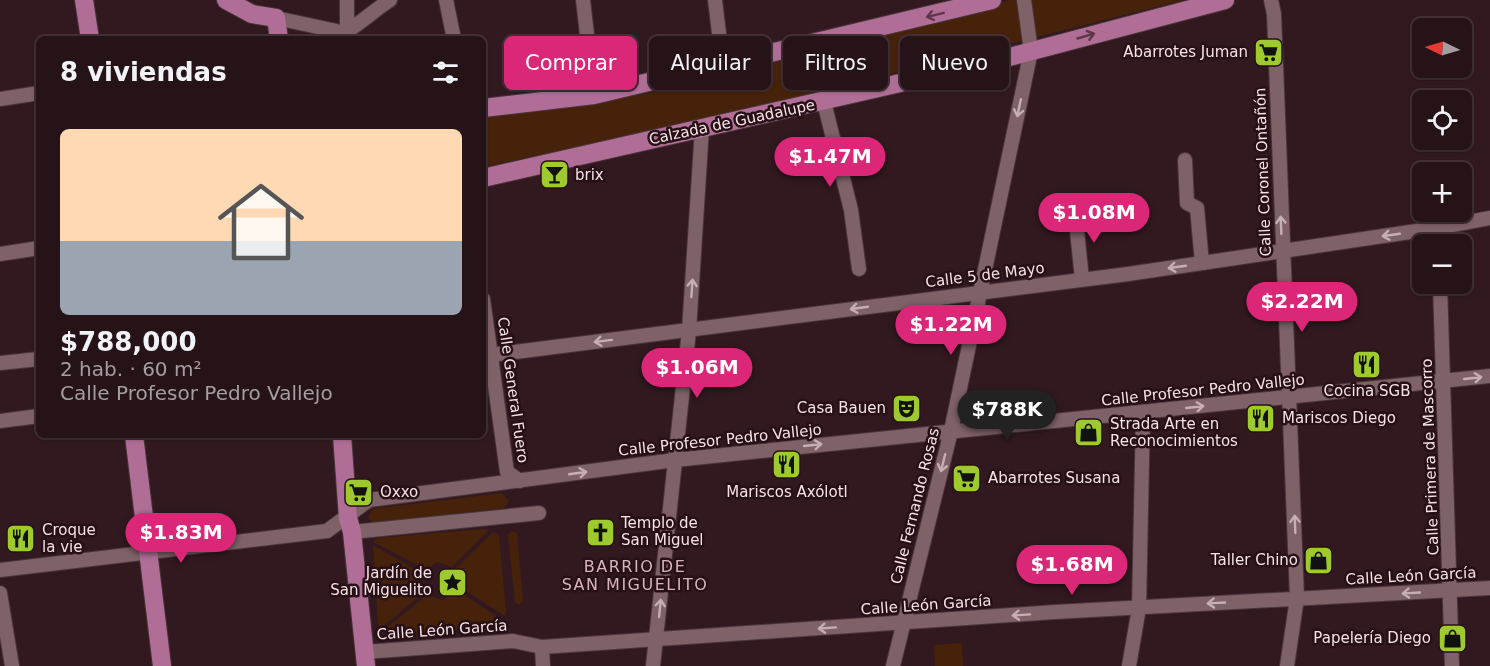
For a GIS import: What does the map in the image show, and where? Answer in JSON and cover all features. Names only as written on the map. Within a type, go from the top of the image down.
[{"type":"main road","points":[[84,0],[90,36]]},
{"type":"main road","points":[[226,0],[252,14],[276,18]]},
{"type":"main road","points":[[258,0],[276,18],[279,36]]},
{"type":"main road","points":[[771,53],[963,3],[992,0]]},
{"type":"main road","name":"Calzada de Guadalupe","points":[[486,177],[824,102],[1225,0]]},
{"type":"main road","points":[[486,108],[594,95],[649,83]]},
{"type":"main road","points":[[134,438],[146,552],[162,666]]},
{"type":"main road","points":[[342,438],[366,659]]},
{"type":"street","points":[[346,36],[347,0]]},
{"type":"street","points":[[346,36],[363,17],[390,0]]},
{"type":"street","points":[[447,0],[453,36]]},
{"type":"street","points":[[583,0],[594,95]]},
{"type":"street","points":[[715,0],[719,36]]},
{"type":"street","name":"Calle Fernando Rosas","points":[[893,666],[951,431],[1031,51],[1024,0]]},
{"type":"street","name":"Calle Coronel Ontañón","points":[[1271,0],[1274,14],[1297,598],[1287,666]]},
{"type":"street","points":[[276,18],[346,36]]},
{"type":"street","points":[[0,99],[36,93]]},
{"type":"street","points":[[824,102],[851,210],[859,269]]},
{"type":"street","points":[[653,666],[689,331],[702,128]]},
{"type":"street","points":[[1185,160],[1187,203],[1197,208],[1202,263]]},
{"type":"street","points":[[1082,279],[1075,212],[1105,207]]},
{"type":"street","name":"Calle 5 de Mayo","points":[[487,356],[1202,263],[1490,218]]},
{"type":"street","points":[[1437,228],[1437,234]]},
{"type":"street","points":[[0,254],[36,248]]},
{"type":"street","name":"Calle Primera de Mascorro","points":[[1441,294],[1452,666]]},
{"type":"street","name":"Calle General Fuero","points":[[487,356],[507,472],[520,481]]},
{"type":"street","points":[[0,363],[36,359]]},
{"type":"street","name":"Calle Profesor Pedro Vallejo","points":[[0,570],[327,531],[350,525],[369,500],[675,460],[1490,376]]},
{"type":"street","points":[[1129,666],[1140,608],[1143,412]]},
{"type":"street","points":[[0,421],[36,416]]},
{"type":"street","points":[[350,525],[539,513]]},
{"type":"street","name":"Calle León García","points":[[366,659],[513,641],[542,647],[1297,598],[1490,588]]},
{"type":"street","points":[[0,593],[12,666]]},
{"type":"street","points":[[542,647],[543,666]]},
{"type":"shaded area","points":[[1010,0],[1184,0],[1009,44],[1009,36],[900,36],[900,71],[888,74],[888,36],[873,36]]},
{"type":"shaded area","points":[[783,60],[783,90],[826,90],[710,119],[486,166],[486,115],[595,103],[663,90],[771,90],[771,63]]},
{"type":"shaded area","points":[[502,493],[509,501],[504,508],[373,523],[368,518],[372,509]]},
{"type":"shaded area","points":[[489,530],[452,567],[437,562],[426,570],[374,542],[377,538]]},
{"type":"shaded area","points":[[512,531],[517,533],[523,601],[519,605],[515,602],[508,535]]},
{"type":"shaded area","points":[[493,532],[499,536],[505,616],[457,585],[458,576],[455,569]]},
{"type":"shaded area","points":[[373,545],[423,574],[420,583],[424,592],[381,628],[378,624]]},
{"type":"shaded area","points":[[456,589],[502,620],[494,626],[388,635],[383,631],[427,595],[442,600],[452,595]]},
{"type":"shaded area","points":[[962,643],[963,666],[935,666],[934,645]]},
{"type":"place","name":"Abarrotes Juman","points":[[1269,52]]},
{"type":"place","name":"brix","points":[[554,175]]},
{"type":"place","name":"Cocina SGB","points":[[1367,364]]},
{"type":"place","name":"Casa Bauen","points":[[907,408]]},
{"type":"place","name":"Mariscos Diego","points":[[1261,418]]},
{"type":"place","name":"Strada Arte en Reconocimientos","points":[[1089,433]]},
{"type":"place","name":"Mariscos Axólotl","points":[[787,465]]},
{"type":"place","name":"Abarrotes Susana","points":[[967,478]]},
{"type":"place","name":"Oxxo","points":[[359,492]]},
{"type":"place","name":"Templo de San Miguel","points":[[600,532]]},
{"type":"place","name":"Croque la vie","points":[[21,539]]},
{"type":"place","name":"Taller Chino","points":[[1319,560]]},
{"type":"place","name":"Jardín de San Miguelito","points":[[453,582]]},
{"type":"place","name":"Papelería Diego","points":[[1452,638]]},
{"type":"district","name":"BARRIO DE SAN MIGUELITO","points":[[635,575]]}]
